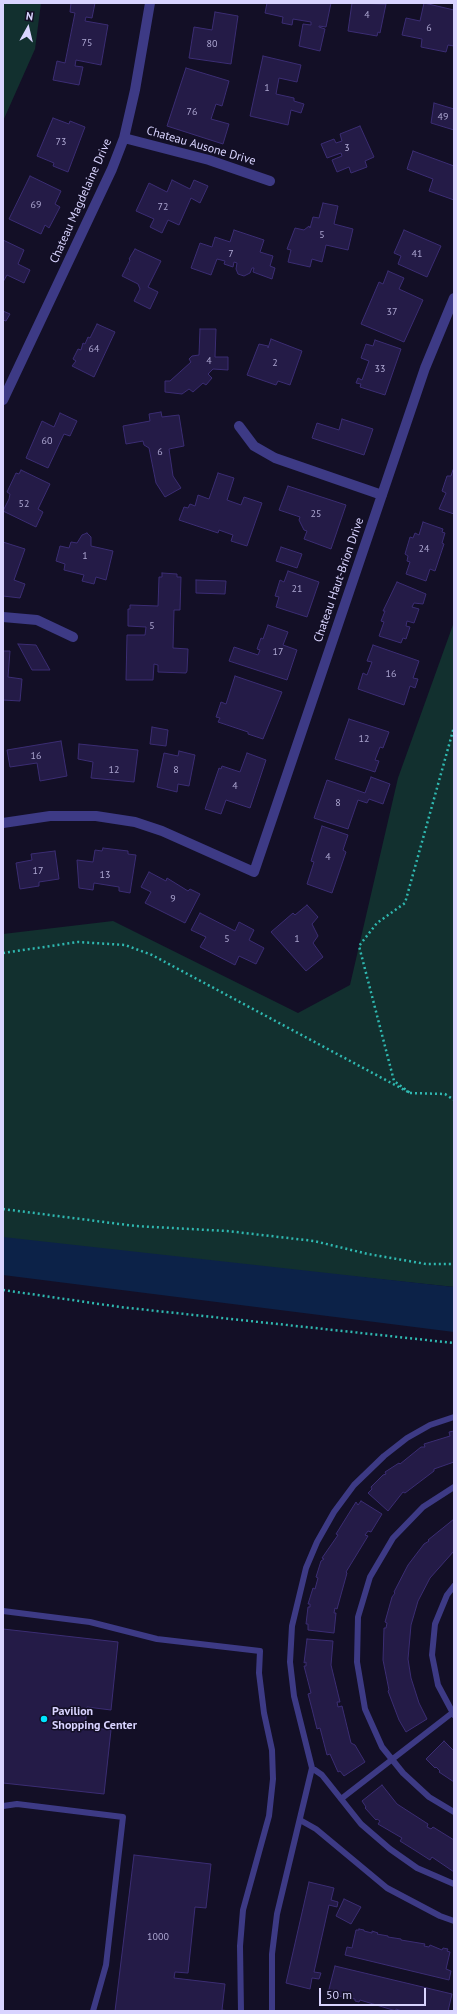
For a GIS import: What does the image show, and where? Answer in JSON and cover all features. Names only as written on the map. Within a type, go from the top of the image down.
[{"type":"street","name":"Chateau Magdelaine Drive","points":[[3,400],[112,169],[124,138],[135,90],[150,3]]},
{"type":"street","name":"Chateau Ausone Drive","points":[[124,138],[209,160],[270,180]]},
{"type":"street","name":"Chateau Haut-Brion Drive","points":[[3,823],[50,816],[96,816],[135,822],[162,831],[254,872],[425,368],[454,298]]},
{"type":"street","points":[[239,426],[254,446],[275,458],[382,495]]},
{"type":"street","points":[[3,617],[37,620],[73,637]]},
{"type":"lane","points":[[272,2011],[272,1954],[277,1914],[312,1768],[294,1696],[290,1662],[292,1626],[306,1568],[316,1542],[334,1512],[359,1480],[384,1456],[407,1438],[430,1425],[454,1417]]},
{"type":"lane","points":[[454,1487],[423,1507],[393,1538],[370,1577],[358,1617],[357,1662],[365,1709],[382,1747],[403,1773],[429,1797],[454,1812]]},
{"type":"lane","points":[[341,1799],[453,1714],[438,1685],[432,1654],[435,1624],[447,1595],[454,1586]]},
{"type":"lane","points":[[3,1610],[90,1622],[157,1639],[260,1651],[259,1673],[264,1713],[272,1750],[273,1779],[269,1816],[243,1910],[240,1946],[241,2011]]},
{"type":"lane","points":[[312,1768],[322,1775],[361,1824],[390,1850],[417,1868],[454,1884]]},
{"type":"lane","points":[[3,1806],[17,1804],[123,1817],[106,1964],[92,2011]]},
{"type":"lane","points":[[300,1820],[316,1829],[387,1888],[440,1916],[454,1921]]},
{"type":"path","points":[[410,1093],[394,1082],[359,946],[377,923],[405,903],[454,727]]},
{"type":"path","points":[[3,953],[78,942],[125,945],[152,955],[410,1093],[445,1094],[454,1100]]},
{"type":"path","points":[[3,1209],[135,1226],[227,1231],[307,1240],[368,1254],[426,1264],[454,1264]]},
{"type":"path","points":[[3,1290],[120,1307],[454,1343]]},
{"type":"green space","points":[[3,3],[41,3],[35,49],[3,121]]},
{"type":"green space","points":[[454,622],[454,1287],[3,1240],[3,934],[113,921],[298,1013],[350,985],[398,778]]},
{"type":"water","points":[[3,1237],[454,1287],[454,1332],[3,1275]]},
{"type":"building","points":[[71,3],[95,3],[92,18],[86,17],[85,21],[108,25],[101,65],[76,60],[75,66],[83,67],[79,85],[53,80],[57,61],[65,63],[75,13],[70,12]]},
{"type":"building","points":[[267,3],[331,3],[326,27],[319,26],[325,29],[320,51],[299,46],[303,24],[311,25],[311,22],[293,19],[292,25],[282,23],[283,17],[265,13]]},
{"type":"building","points":[[352,3],[386,4],[380,33],[378,32],[377,36],[348,31]]},
{"type":"building","points":[[424,3],[454,10],[454,46],[448,45],[446,52],[421,47],[422,39],[402,35],[406,18],[420,21]]},
{"type":"building","points":[[215,12],[238,16],[231,64],[189,58],[194,27],[212,30]]},
{"type":"building","points":[[263,56],[301,65],[297,82],[279,78],[276,94],[294,98],[294,101],[304,104],[301,113],[291,110],[288,125],[250,116]]},
{"type":"building","points":[[186,68],[229,81],[222,106],[216,104],[211,119],[229,124],[223,144],[167,126]]},
{"type":"building","points":[[434,103],[454,109],[454,130],[431,123]]},
{"type":"building","points":[[53,118],[69,124],[70,121],[85,127],[68,172],[53,166],[54,163],[37,156]]},
{"type":"building","points":[[360,126],[374,157],[365,161],[367,167],[351,173],[349,167],[337,172],[332,160],[342,156],[341,153],[327,158],[321,144],[334,139],[336,143],[342,141],[340,134]]},
{"type":"building","points":[[413,151],[454,166],[454,200],[429,191],[433,179],[407,169]]},
{"type":"building","points":[[30,176],[61,191],[55,204],[60,207],[49,228],[45,225],[41,234],[9,219]]},
{"type":"building","points":[[172,180],[190,189],[194,180],[208,186],[200,203],[191,198],[179,225],[168,220],[162,233],[150,227],[154,219],[136,211],[149,183],[167,192]]},
{"type":"building","points":[[323,203],[338,206],[334,224],[353,229],[348,250],[326,245],[322,262],[312,259],[310,267],[288,262],[291,250],[287,249],[295,228],[304,230],[309,226],[310,228],[313,217],[319,218]]},
{"type":"building","points":[[234,230],[264,240],[260,252],[273,256],[270,266],[275,268],[272,279],[253,272],[254,268],[252,268],[250,273],[244,276],[238,274],[236,269],[237,263],[234,262],[233,267],[224,264],[225,261],[217,259],[211,275],[191,268],[200,243],[212,247],[215,237],[230,242]]},
{"type":"building","points":[[404,230],[441,246],[427,277],[398,264],[401,256],[394,253]]},
{"type":"building","points":[[3,240],[24,250],[18,264],[30,270],[24,283],[7,275],[3,282]]},
{"type":"building","points":[[135,249],[161,261],[148,287],[158,292],[150,309],[134,301],[140,289],[138,284],[122,276]]},
{"type":"building","points":[[388,271],[404,278],[399,289],[423,300],[404,342],[361,324],[379,282],[383,284]]},
{"type":"building","points":[[3,311],[10,314],[6,321],[3,320]]},
{"type":"building","points":[[97,324],[115,332],[94,377],[72,366],[76,361],[73,359],[78,349],[81,350],[83,343],[85,344],[88,337],[90,338]]},
{"type":"building","points":[[200,329],[216,329],[215,357],[228,357],[228,370],[213,369],[208,374],[212,378],[206,385],[203,383],[193,392],[189,389],[182,394],[165,392],[165,381],[170,381],[191,362],[189,359],[192,356],[199,355]]},
{"type":"building","points":[[271,339],[302,351],[290,385],[278,381],[276,385],[247,375],[259,344],[268,346],[268,348]]},
{"type":"building","points":[[375,340],[401,349],[385,395],[360,387],[361,384],[356,383],[358,378],[362,380],[369,361],[361,358],[366,344],[373,346]]},
{"type":"building","points":[[161,412],[162,417],[179,415],[184,446],[169,449],[173,476],[181,488],[165,497],[156,483],[149,448],[144,445],[143,441],[126,444],[123,426],[150,421],[149,414]]},
{"type":"building","points":[[60,413],[77,421],[70,436],[64,434],[48,468],[26,458],[42,421],[54,427]]},
{"type":"building","points":[[342,419],[373,429],[364,455],[312,438],[317,423],[339,430]]},
{"type":"building","points":[[21,470],[50,484],[38,509],[43,512],[36,527],[3,511],[9,499],[10,494],[7,492],[16,473],[19,474]]},
{"type":"building","points":[[453,470],[454,514],[439,509],[446,493],[442,491],[447,476],[451,476]]},
{"type":"building","points":[[218,473],[234,478],[227,500],[241,505],[244,497],[262,503],[247,546],[231,541],[233,535],[219,530],[218,533],[179,520],[184,507],[188,508],[190,504],[195,506],[198,495],[209,499]]},
{"type":"building","points":[[288,486],[346,505],[331,549],[304,539],[307,531],[304,530],[299,520],[300,517],[279,510]]},
{"type":"building","points":[[423,522],[443,529],[442,532],[445,533],[442,543],[444,544],[435,571],[430,569],[426,581],[406,574],[410,562],[407,561],[408,556],[405,554],[410,537],[413,538],[415,533],[419,535]]},
{"type":"building","points":[[87,533],[91,537],[91,546],[113,551],[106,580],[96,577],[94,584],[82,581],[84,575],[64,570],[65,564],[56,561],[60,546],[69,548],[71,542],[77,543],[82,535]]},
{"type":"building","points":[[3,542],[25,549],[14,580],[25,584],[20,598],[3,596]]},
{"type":"building","points":[[281,547],[302,554],[297,568],[276,561]]},
{"type":"building","points":[[288,571],[319,582],[307,617],[276,607],[279,597],[275,596],[280,580],[284,582]]},
{"type":"building","points":[[162,573],[177,574],[177,577],[181,577],[180,610],[174,610],[173,648],[188,649],[187,671],[186,673],[158,672],[158,665],[154,664],[153,680],[126,680],[127,635],[145,635],[146,627],[128,626],[128,609],[130,609],[130,605],[158,606],[159,577],[162,577]]},
{"type":"building","points":[[196,580],[226,581],[225,594],[196,593]]},
{"type":"building","points":[[397,582],[426,594],[423,604],[414,603],[412,607],[419,609],[414,623],[407,621],[406,626],[410,627],[406,639],[403,638],[401,643],[379,636],[384,622],[381,621],[385,611],[383,611]]},
{"type":"building","points":[[268,625],[288,632],[283,645],[297,650],[287,680],[229,661],[234,647],[258,655],[260,650],[257,649],[261,638],[263,639]]},
{"type":"building","points":[[18,644],[36,645],[50,670],[32,670]]},
{"type":"building","points":[[373,645],[419,661],[413,678],[418,679],[415,688],[410,686],[404,705],[358,689],[363,673],[367,675],[372,662],[367,661]]},
{"type":"building","points":[[3,651],[10,651],[8,677],[22,679],[20,701],[3,700]]},
{"type":"building","points":[[235,676],[282,692],[263,739],[248,734],[248,732],[218,722],[220,718],[216,717],[221,702],[226,704]]},
{"type":"building","points":[[349,719],[389,732],[383,748],[380,747],[375,760],[379,761],[375,772],[335,759]]},
{"type":"building","points":[[152,727],[168,730],[166,746],[150,744]]},
{"type":"building","points":[[61,741],[67,776],[40,781],[37,763],[10,767],[7,750]]},
{"type":"building","points":[[79,744],[138,750],[134,782],[91,778],[93,762],[78,759]]},
{"type":"building","points":[[179,751],[195,755],[189,786],[178,784],[177,792],[157,787],[164,753],[178,756]]},
{"type":"building","points":[[247,753],[266,760],[250,808],[226,800],[221,814],[205,809],[219,768],[221,769],[222,766],[240,772]]},
{"type":"building","points":[[371,777],[390,784],[383,804],[369,799],[367,803],[358,800],[348,829],[314,818],[327,780],[365,793]]},
{"type":"building","points":[[322,826],[348,835],[343,850],[346,852],[332,893],[307,884],[314,862],[311,861]]},
{"type":"building","points":[[103,848],[128,851],[128,854],[136,855],[130,893],[119,891],[119,887],[94,883],[93,890],[79,888],[77,860],[93,862],[95,850],[102,851]]},
{"type":"building","points":[[55,851],[59,879],[39,882],[39,886],[20,889],[16,863],[32,860],[31,854]]},
{"type":"building","points":[[149,872],[166,881],[167,878],[188,891],[190,889],[200,894],[185,923],[145,903],[151,892],[141,887]]},
{"type":"building","points":[[307,905],[318,917],[312,924],[318,936],[313,943],[323,957],[306,971],[271,932],[293,913],[295,915]]},
{"type":"building","points":[[200,913],[235,931],[239,922],[254,930],[249,940],[264,948],[256,964],[239,956],[235,965],[200,947],[206,937],[191,930]]},
{"type":"building","points":[[454,1431],[454,1462],[434,1469],[434,1471],[405,1493],[403,1492],[388,1511],[368,1493],[372,1489],[371,1487],[383,1475],[386,1474],[385,1472],[399,1463],[400,1464],[421,1447],[425,1447],[424,1444],[450,1436],[449,1432]]},
{"type":"building","points":[[361,1501],[382,1514],[371,1532],[368,1531],[365,1535],[368,1536],[346,1572],[347,1573],[337,1609],[335,1608],[334,1613],[336,1613],[334,1633],[308,1630],[308,1624],[306,1624],[308,1607],[310,1607],[310,1604],[308,1604],[313,1588],[315,1589],[318,1578],[316,1577],[321,1561],[324,1559],[322,1558],[338,1535],[336,1534],[356,1502],[358,1505]]},
{"type":"building","points":[[454,1519],[454,1551],[430,1578],[418,1601],[411,1625],[408,1659],[411,1678],[419,1703],[427,1719],[406,1732],[399,1720],[388,1691],[383,1660],[384,1628],[386,1628],[387,1623],[385,1622],[392,1597],[395,1593],[394,1592],[408,1565],[424,1544],[429,1541],[428,1540]]},
{"type":"building","name":"Pavilion Shopping Center","points":[[3,1629],[118,1642],[111,1710],[87,1707],[85,1727],[111,1730],[104,1794],[3,1783]]},
{"type":"building","points":[[307,1639],[333,1641],[331,1665],[340,1702],[337,1702],[338,1707],[342,1706],[351,1743],[355,1745],[365,1762],[344,1776],[340,1771],[338,1772],[330,1754],[327,1755],[320,1728],[317,1729],[308,1694],[311,1693],[304,1666],[306,1666],[306,1662],[304,1663]]},
{"type":"building","points":[[444,1741],[454,1751],[454,1782],[439,1772],[440,1771],[436,1767],[435,1768],[426,1759]]},
{"type":"building","points":[[382,1785],[397,1804],[428,1824],[427,1827],[431,1829],[433,1827],[454,1840],[454,1872],[432,1857],[430,1860],[400,1841],[402,1838],[378,1824],[380,1821],[377,1819],[376,1820],[365,1808],[366,1807],[362,1801]]},
{"type":"building","points":[[134,1855],[211,1864],[206,1908],[195,1907],[188,1973],[175,1972],[174,1978],[225,1984],[222,2010],[230,2011],[115,2011]]},
{"type":"building","points":[[309,1882],[334,1888],[331,1900],[338,1902],[337,1907],[329,1905],[314,1972],[321,1973],[319,1979],[312,1978],[310,1989],[286,1983]]},
{"type":"building","points":[[344,1899],[361,1907],[351,1924],[336,1916]]},
{"type":"building","points":[[359,1929],[372,1933],[372,1931],[378,1933],[377,1934],[401,1940],[425,1944],[424,1946],[429,1947],[430,1945],[442,1950],[443,1948],[448,1949],[447,1951],[450,1952],[446,1969],[451,1971],[449,1980],[345,1955],[347,1947],[352,1948],[356,1930]]},
{"type":"building","points":[[335,1966],[452,1994],[448,2011],[402,2011],[396,2009],[396,2011],[360,2000],[359,2002],[355,2001],[355,1999],[331,1995],[328,1993]]},
{"type":"place","name":"Pavilion Shopping Center","points":[[44,1719]]}]
